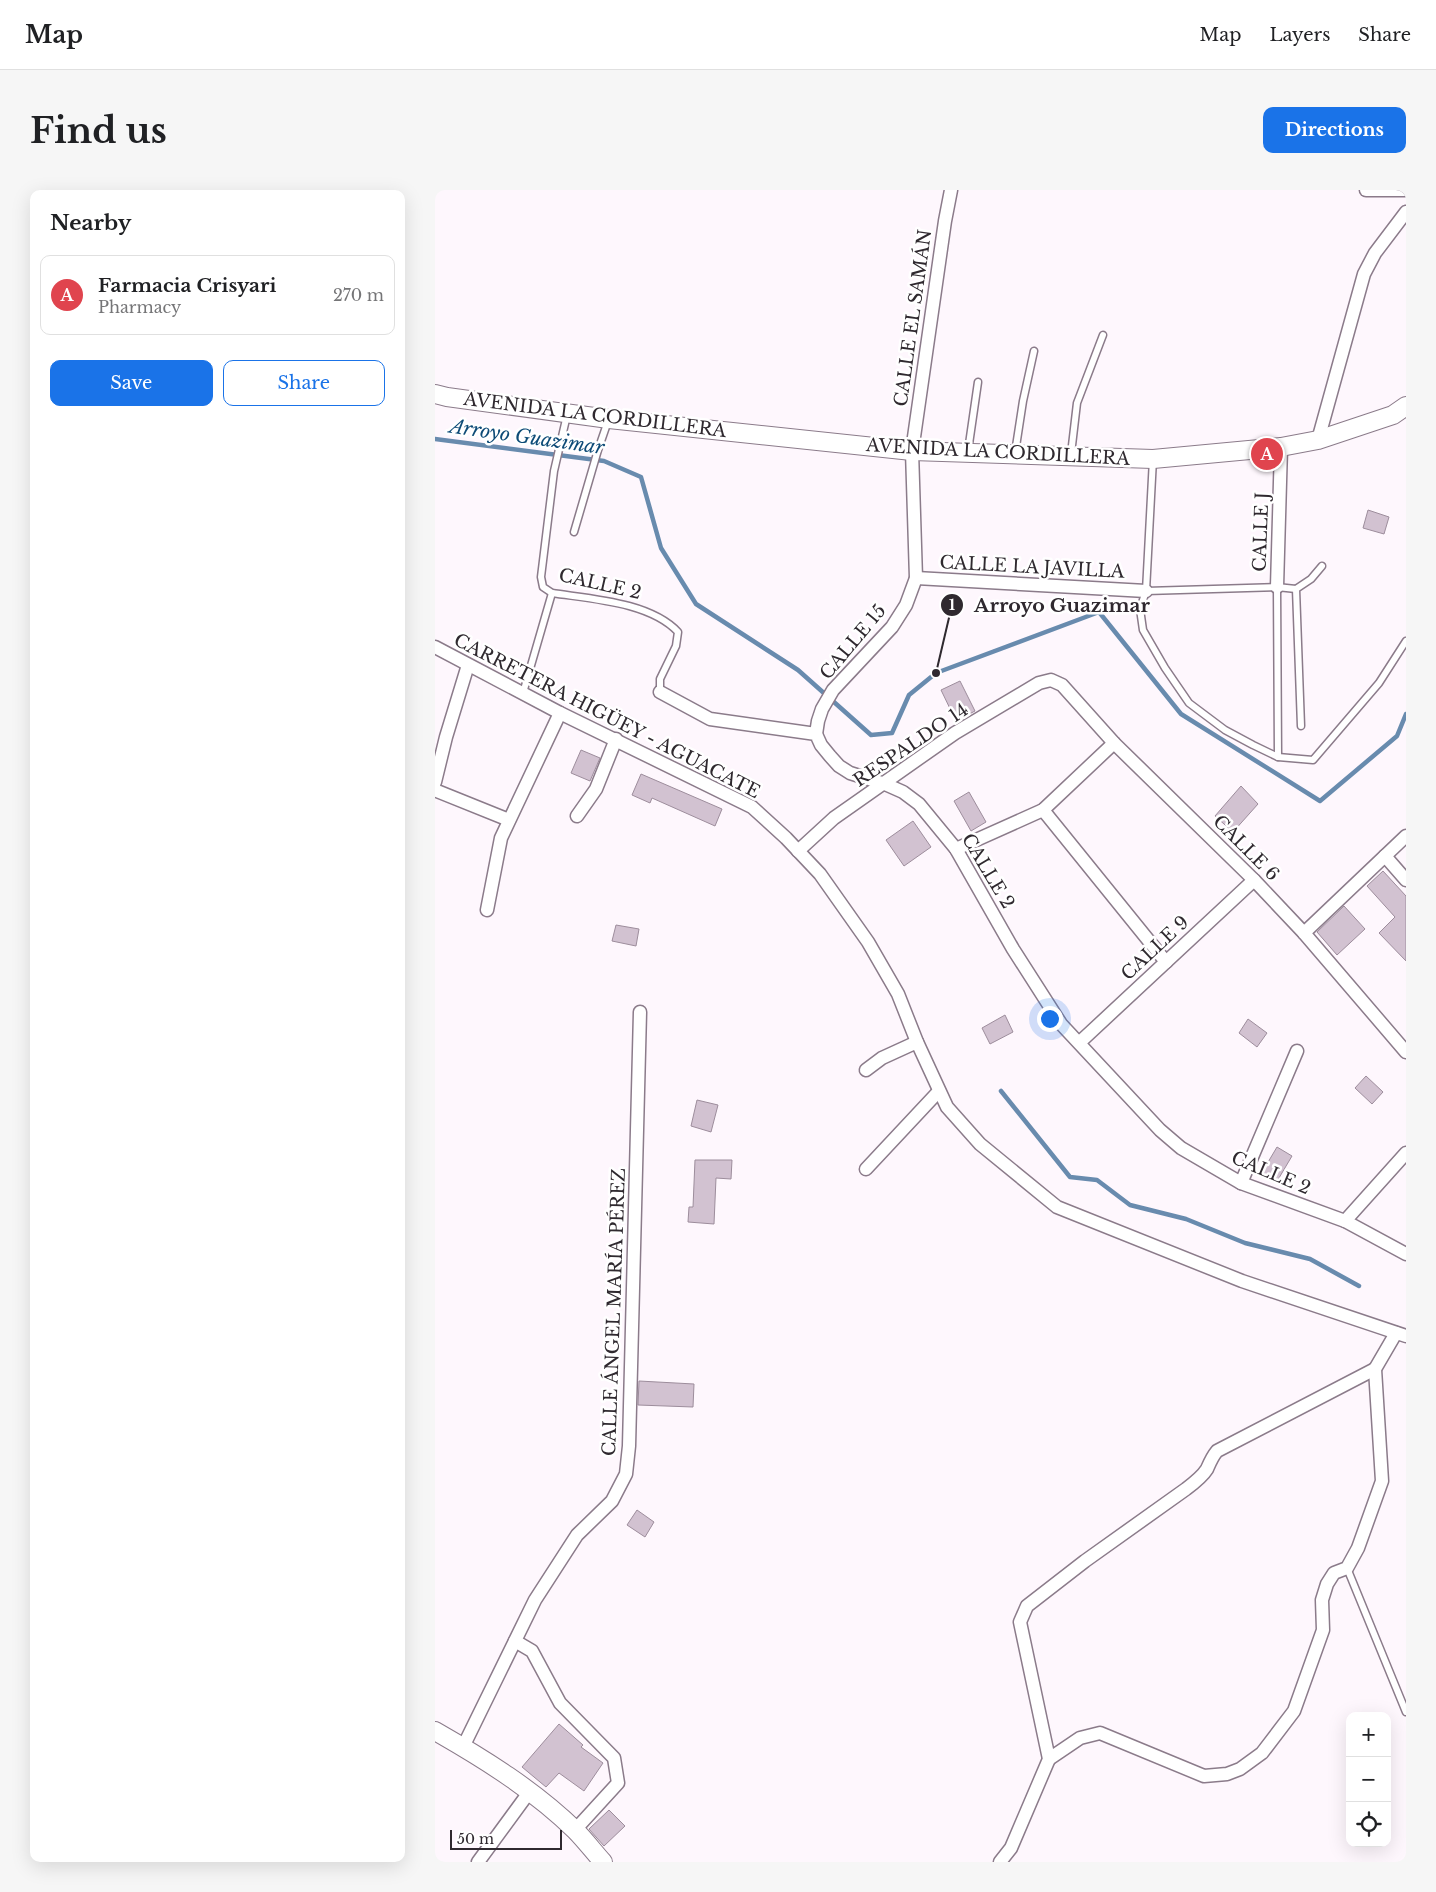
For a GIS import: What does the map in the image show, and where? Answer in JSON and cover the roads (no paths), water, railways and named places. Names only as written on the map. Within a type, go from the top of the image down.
[{"type":"main road","name":"AVENIDA LA CORDILLERA","points":[[435,394],[447,398],[609,419],[912,452],[1153,459],[1281,447],[1318,440],[1393,414],[1406,406]]},
{"type":"main road","points":[[435,1731],[530,1791],[575,1830],[603,1862]]},
{"type":"street","name":"CALLE EL SAMÁN","points":[[912,452],[951,190]]},
{"type":"street","points":[[1365,190],[1406,190]]},
{"type":"street","points":[[1318,440],[1364,274],[1375,253],[1406,212]]},
{"type":"street","name":"CALLE J","points":[[1277,587],[1281,447]]},
{"type":"street","name":"CALLE 15","points":[[816,734],[822,709],[833,690],[892,627],[906,604],[916,578],[912,452]]},
{"type":"street","name":"CALLE LA JAVILLA","points":[[916,578],[1146,591]]},
{"type":"street","name":"CARRETERA HIGÜEY - AGUACATE","points":[[435,647],[560,713],[752,807],[798,850],[820,874],[868,942],[898,994],[917,1042],[947,1107],[980,1144],[1057,1207],[1242,1281],[1401,1334]]},
{"type":"street","points":[[435,782],[440,735],[468,665]]},
{"type":"street","name":"CALLE 6","points":[[1051,680],[1062,685],[1114,743],[1254,880],[1304,933],[1406,1052]]},
{"type":"street","name":"RESPALDO 14","points":[[798,850],[834,818],[955,733],[1039,683],[1051,680]]},
{"type":"street","name":"CALLE 2","points":[[660,692],[710,719],[816,734],[821,746],[839,766],[850,773],[903,792],[919,804],[956,848],[1013,949],[1061,1024],[1160,1130],[1181,1148],[1241,1183],[1345,1221],[1406,1254]]},
{"type":"street","points":[[487,910],[501,838],[560,713]]},
{"type":"street","points":[[577,816],[599,783],[615,739]]},
{"type":"street","points":[[956,848],[1043,810],[1114,743]]},
{"type":"street","points":[[435,789],[509,820]]},
{"type":"street","points":[[1043,810],[1166,962]]},
{"type":"street","points":[[1304,933],[1406,836]]},
{"type":"street","points":[[1385,856],[1406,880]]},
{"type":"street","name":"CALLE 9","points":[[1079,1042],[1254,880]]},
{"type":"street","name":"CALLE ÁNGEL MARÍA PÉREZ","points":[[463,1747],[535,1600],[577,1535],[612,1501],[626,1474],[629,1446],[640,1012]]},
{"type":"street","points":[[866,1070],[886,1055],[917,1042]]},
{"type":"street","points":[[1241,1183],[1297,1051]]},
{"type":"street","points":[[866,1169],[939,1092]]},
{"type":"street","points":[[1345,1221],[1406,1153]]},
{"type":"street","points":[[1049,1759],[1020,1622],[1027,1606],[1085,1561],[1140,1524],[1193,1484],[1207,1469],[1210,1459],[1217,1451],[1375,1370],[1401,1334]]},
{"type":"street","points":[[1000,1862],[1011,1848],[1049,1759],[1081,1738],[1100,1733],[1205,1776],[1227,1774],[1240,1769],[1262,1753],[1294,1711],[1323,1630],[1322,1600],[1327,1584],[1334,1574],[1347,1568],[1358,1548],[1382,1481],[1375,1370]]},
{"type":"street","points":[[515,1641],[532,1652],[560,1703],[614,1758],[618,1783],[575,1830]]},
{"type":"street","points":[[478,1862],[530,1791]]},
{"type":"lane","points":[[1071,456],[1077,403],[1103,335]]},
{"type":"lane","points":[[1015,455],[1023,401],[1034,351]]},
{"type":"lane","points":[[968,453],[977,382]]},
{"type":"lane","name":"CALLE 2","points":[[567,413],[554,471],[541,577],[543,588],[552,593],[625,604],[670,623],[678,632],[675,646],[660,679],[660,692]]},
{"type":"lane","points":[[573,532],[609,419]]},
{"type":"lane","points":[[1153,459],[1146,591],[1140,609],[1143,630],[1165,668],[1189,703],[1225,730],[1278,757],[1313,760],[1379,684],[1406,641]]},
{"type":"lane","points":[[1146,591],[1277,587],[1296,589],[1311,579],[1322,566]]},
{"type":"lane","points":[[1277,587],[1278,757]]},
{"type":"lane","points":[[1296,589],[1301,726]]},
{"type":"lane","points":[[523,693],[552,593]]},
{"type":"lane","points":[[1347,1568],[1406,1712]]},
{"type":"waterway","name":"Arroyo Guazimar","points":[[435,439],[604,461],[641,477],[661,548],[696,604],[798,670],[871,735],[892,733],[909,695],[936,673],[1099,612],[1181,714],[1320,801],[1397,736],[1406,714]]},
{"type":"waterway","points":[[1001,1091],[1070,1177],[1097,1180],[1130,1205],[1186,1219],[1245,1243],[1310,1259],[1359,1286]]},
{"type":"place","name":"Farmacia Crisyari","points":[[1267,454]]},
{"type":"place","name":"Arroyo Guazimar","points":[[936,673]]}]
